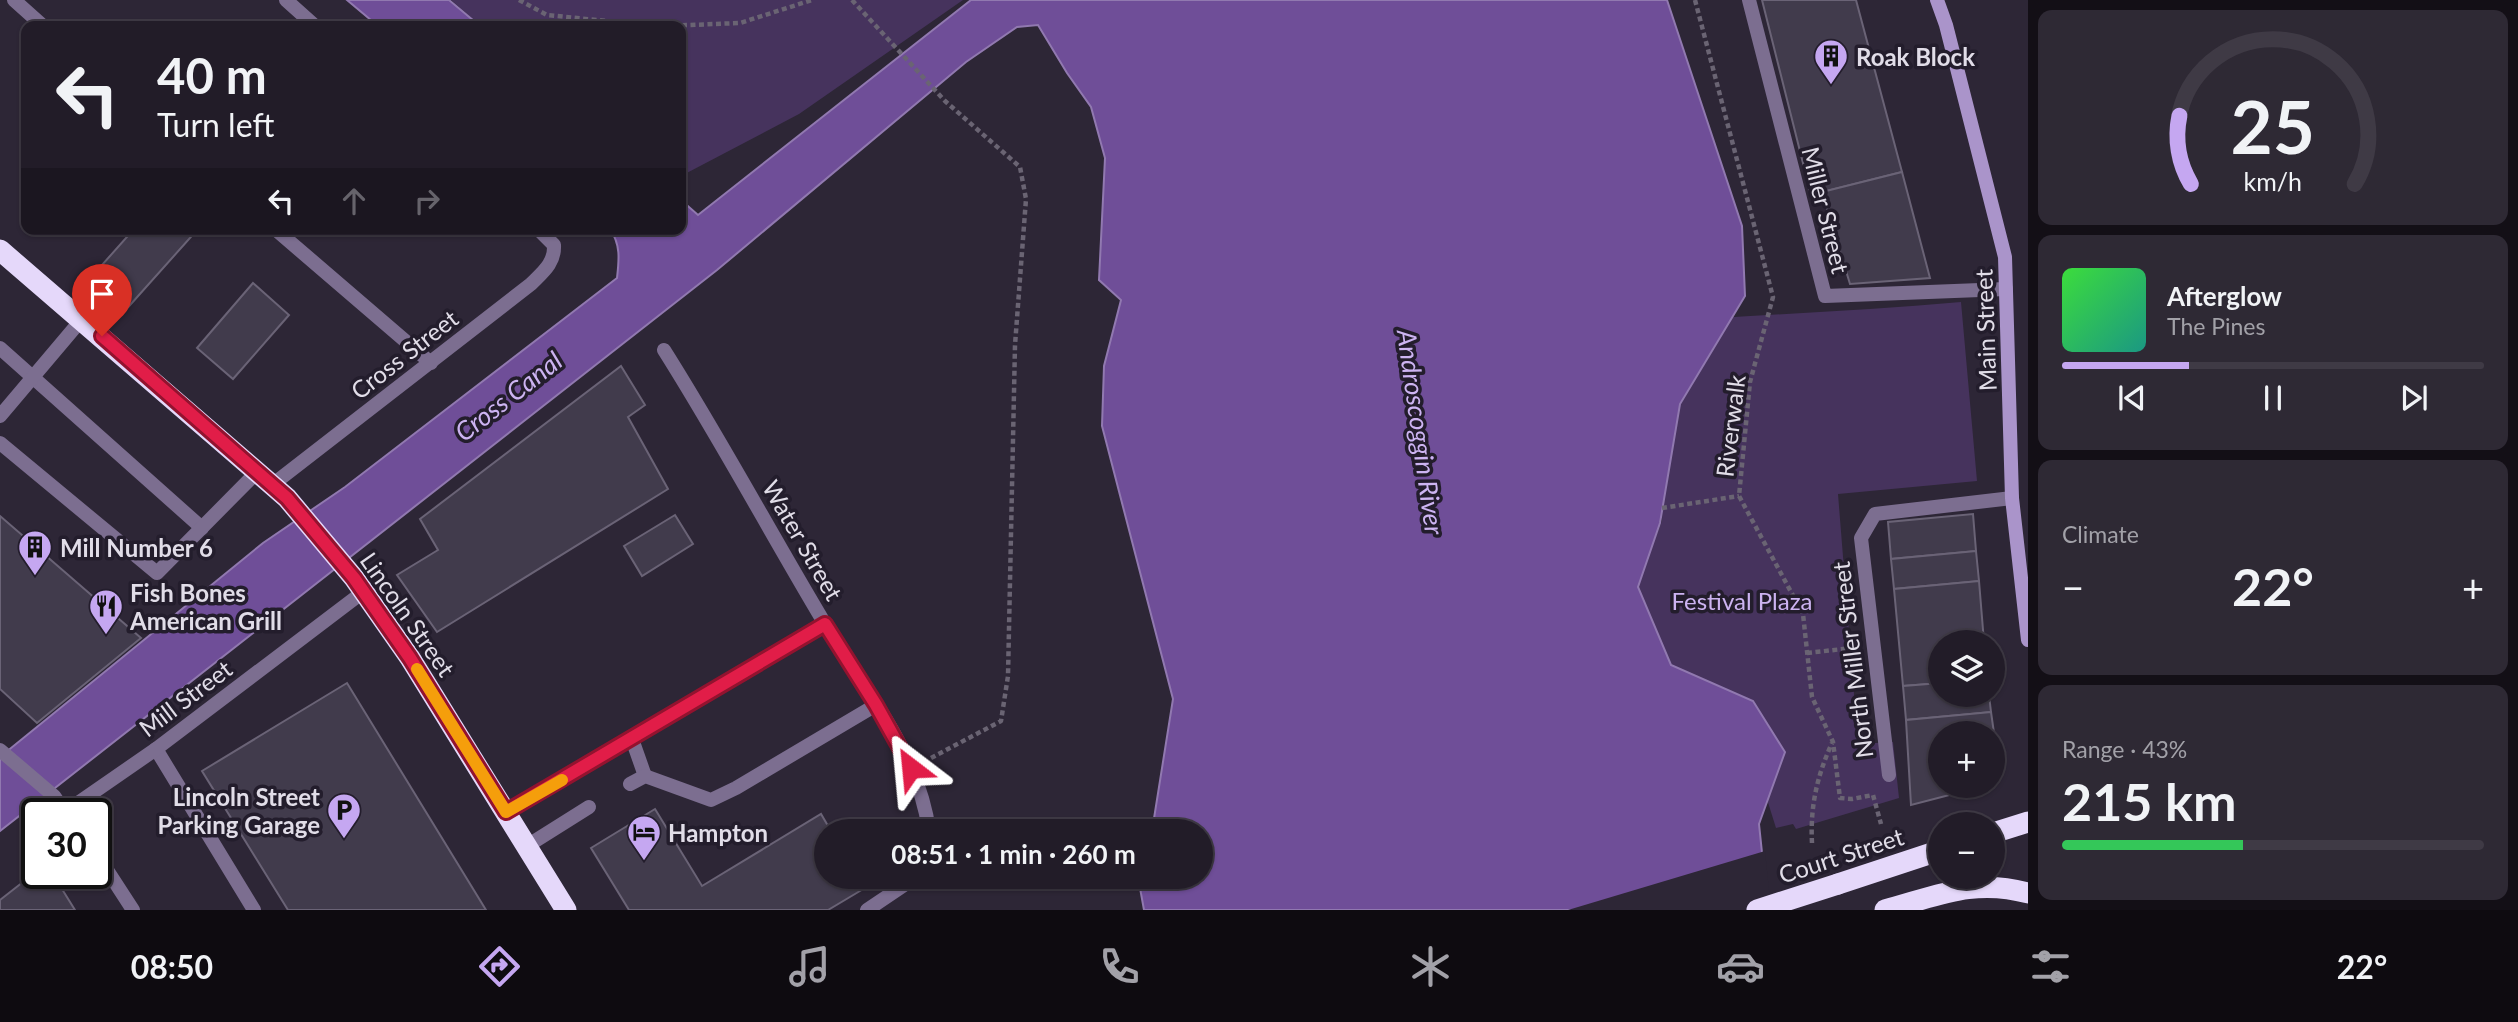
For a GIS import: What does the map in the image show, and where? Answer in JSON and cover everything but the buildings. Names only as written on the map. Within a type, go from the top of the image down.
[{"type":"highway","name":"Lincoln Street","points":[[0,250],[272,485],[358,585],[410,658],[566,910]]},
{"type":"highway","points":[[2005,829],[2028,822]]},
{"type":"highway","name":"Court Street","points":[[1757,910],[1928,854]]},
{"type":"highway","points":[[1885,910],[1947,892],[1986,886],[2002,886],[2028,893]]},
{"type":"main road","name":"Main Street","points":[[1937,0],[1946,25],[2005,257],[2012,498],[2028,640]]},
{"type":"main road","name":"Main Street","points":[[1946,25],[1947,0]]},
{"type":"street","points":[[14,0],[37,21]]},
{"type":"street","points":[[286,0],[309,21]]},
{"type":"street","name":"Miller Street","points":[[1749,0],[1825,296],[2006,289]]},
{"type":"street","points":[[282,235],[431,363]]},
{"type":"street","name":"Cross Street","points":[[0,443],[157,573],[202,528],[272,485],[531,284],[551,265],[555,251],[554,245],[544,235]]},
{"type":"street","points":[[0,416],[82,319]]},
{"type":"street","points":[[0,348],[202,528]]},
{"type":"street","name":"Water Street","points":[[664,351],[700,406],[825,624],[876,705],[911,768],[920,790],[926,819]]},
{"type":"street","name":"North Miller Street","points":[[1889,775],[1861,538],[1875,514],[2012,498]]},
{"type":"street","name":"Mill Street","points":[[86,798],[156,748],[358,585]]},
{"type":"street","points":[[506,812],[825,624]]},
{"type":"street","points":[[630,784],[645,776],[711,800],[876,705]]},
{"type":"street","points":[[632,739],[645,776]]},
{"type":"street","points":[[156,748],[254,910]]},
{"type":"street","name":"Mill Street","points":[[0,750],[55,798]]},
{"type":"street","points":[[527,846],[589,807]]},
{"type":"street","points":[[112,878],[133,910]]},
{"type":"street","points":[[867,910],[898,889]]},
{"type":"path","points":[[519,0],[547,15],[606,21]]},
{"type":"path","points":[[686,25],[740,23],[812,0]]},
{"type":"path","points":[[852,0],[945,101],[1020,167],[1026,200],[1015,358],[1008,676],[1001,721],[911,768]]},
{"type":"path","name":"Riverwalk","points":[[1695,0],[1773,297],[1750,382],[1739,496],[1803,614],[1812,697],[1833,742],[1840,798],[1873,795],[1881,824]]},
{"type":"path","points":[[1662,508],[1739,496]]},
{"type":"path","points":[[1807,653],[1873,646]]},
{"type":"path","points":[[1812,843],[1811,819],[1819,771],[1833,742]]},
{"type":"green space","points":[[451,0],[963,0],[799,114],[686,173],[686,21],[475,21]]},
{"type":"green space","name":"Festival Plaza","points":[[1961,302],[1977,481],[1838,494],[1858,744],[1893,742],[1899,798],[1796,829],[1793,824],[1776,828],[1761,780],[1622,631],[1640,561],[1655,539],[1662,521],[1663,484],[1652,462],[1704,319]]},
{"type":"water","points":[[347,0],[449,0],[474,21],[372,21]]},
{"type":"water","points":[[971,0],[1667,0],[1742,226],[1745,296],[1680,404],[1660,523],[1638,587],[1671,665],[1753,701],[1785,752],[1759,824],[1768,910],[1144,910],[1140,889],[1213,889],[1213,819],[1154,819],[1173,699],[1102,426],[1104,366],[1121,300],[1099,280],[1105,158],[1091,107],[1038,25],[1017,27],[966,62],[717,270],[42,798],[21,798],[21,815],[0,831],[0,757],[263,543],[345,487],[617,278],[619,259],[614,235],[686,235],[686,204],[698,215]]},
{"type":"pier","points":[[1765,851],[1771,910],[1568,910]]},
{"type":"slow traffic","points":[[417,669],[506,812],[562,780]]},
{"type":"place","name":"Roak Block","points":[[1831,86]]},
{"type":"place","name":"Mill Number 6","points":[[35,577]]},
{"type":"place","name":"Fish Bones American Grill","points":[[106,636]]},
{"type":"place","name":"Lincoln Street Parking Garage","points":[[344,840]]},
{"type":"place","name":"Hampton","points":[[644,862]]},
{"type":"route","points":[[102,336],[287,498],[354,578],[410,658],[506,812],[825,624],[876,705],[911,768]]},
{"type":"water label","name":"Cross Canal","points":[[508,396]]},
{"type":"water label","name":"Androscoggin River","points":[[1421,432]]}]
